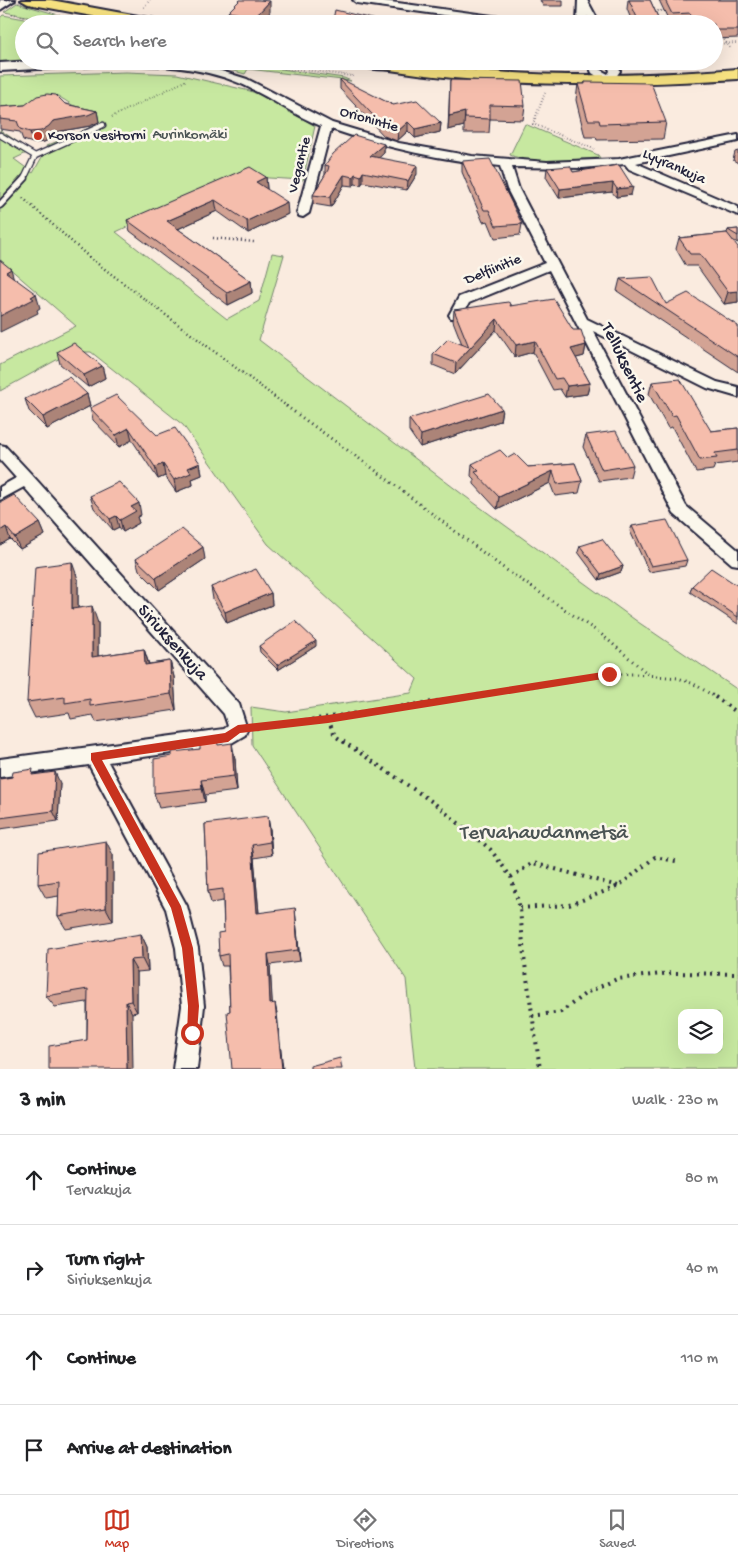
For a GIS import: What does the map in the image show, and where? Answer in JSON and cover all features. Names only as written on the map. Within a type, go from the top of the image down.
[{"type":"main road","points":[[0,6],[8,0]]},
{"type":"main road","points":[[38,3],[89,15]]},
{"type":"main road","points":[[38,3],[108,15]]},
{"type":"main road","name":"Orionintie","points":[[0,67],[15,66]]},
{"type":"main road","points":[[423,70],[505,76],[612,70],[738,70]]},
{"type":"main road","points":[[612,70],[651,80],[738,74]]},
{"type":"street","points":[[357,0],[464,15]]},
{"type":"street","points":[[582,0],[594,0]]},
{"type":"street","points":[[582,0],[582,15]]},
{"type":"street","points":[[582,0],[591,15]]},
{"type":"street","name":"Orionintie","points":[[204,70],[226,75],[263,91],[327,124],[406,147],[450,156],[505,162],[572,164],[622,161],[738,138]]},
{"type":"street","name":"Vegantie","points":[[303,213],[327,124]]},
{"type":"street","name":"Lyyrankuja","points":[[622,161],[738,211]]},
{"type":"street","name":"Telluksentie","points":[[505,162],[513,189],[551,265],[680,510],[738,559]]},
{"type":"street","name":"Delfiinitie","points":[[456,315],[464,300],[551,265]]},
{"type":"street","points":[[582,322],[596,326],[712,386],[738,392]]},
{"type":"street","name":"Siriuksenkuja","points":[[0,450],[232,710],[238,729]]},
{"type":"street","points":[[0,494],[27,479]]},
{"type":"street","points":[[0,768],[228,737],[238,729]]},
{"type":"street","points":[[95,756],[176,906],[187,948],[193,1006],[185,1069]]},
{"type":"lane","points":[[0,205],[33,167],[35,156],[42,150],[103,125]]},
{"type":"lane","points":[[0,135],[35,156]]},
{"type":"path","points":[[8,0],[38,3]]},
{"type":"path","points":[[650,4],[657,15]]},
{"type":"path","points":[[654,11],[672,11]]},
{"type":"path","points":[[11,14],[16,15]]},
{"type":"path","points":[[723,38],[730,48]]},
{"type":"path","points":[[723,44],[738,43]]},
{"type":"path","points":[[103,125],[122,111],[194,78]]},
{"type":"path","points":[[547,87],[533,124],[622,161]]},
{"type":"path","points":[[14,191],[90,258],[502,567],[601,634],[648,674]]},
{"type":"path","points":[[212,238],[254,242]]},
{"type":"path","points":[[238,729],[328,719],[609,674],[648,674],[680,678],[703,689],[738,713]]},
{"type":"path","points":[[328,719],[335,736],[363,757],[434,803],[490,849],[511,877],[520,908],[524,957],[540,1069]]},
{"type":"path","points":[[520,908],[569,905],[619,886],[655,857],[680,862]]},
{"type":"path","points":[[511,877],[533,863],[619,886]]},
{"type":"path","points":[[532,1016],[560,1012],[586,993],[617,979],[671,973],[738,974]]},
{"type":"green space","points":[[17,3],[59,15],[21,15],[4,12]]},
{"type":"green space","points":[[3,15],[15,17],[15,61],[0,62],[0,18]]},
{"type":"green space","points":[[230,70],[247,70],[245,74]]},
{"type":"green space","points":[[257,70],[288,70],[344,78],[351,81]]},
{"type":"green space","name":"Tervahaudanmetsä","points":[[126,72],[177,74],[250,91],[268,98],[315,126],[303,180],[235,176],[116,232],[227,319],[259,301],[272,253],[284,255],[259,340],[462,494],[638,622],[738,690],[738,1069],[415,1069],[406,979],[252,745],[251,707],[286,712],[411,693],[417,679],[268,544],[183,425],[91,352],[71,352],[0,391],[0,365],[76,326],[0,260],[0,130],[31,151],[14,159],[33,173],[47,148],[46,146],[101,123],[58,96],[0,118],[0,76]]},
{"type":"green space","points":[[525,124],[598,155],[600,158],[542,161],[510,155]]},
{"type":"building","points":[[240,0],[270,1],[257,15],[228,12]]},
{"type":"building","points":[[629,0],[650,0],[657,15],[636,15]]},
{"type":"building","points":[[665,0],[738,0],[738,30],[723,30],[723,15],[672,14]]},
{"type":"building","points":[[335,10],[356,15],[334,15]]},
{"type":"building","points":[[341,79],[393,105],[417,100],[441,123],[415,129],[408,122],[398,131],[384,127]]},
{"type":"building","points":[[450,80],[522,81],[525,106],[490,105],[490,119],[465,118],[465,112],[449,116]]},
{"type":"building","points":[[585,82],[651,83],[666,122],[600,124],[599,120],[588,120],[578,84],[585,84]]},
{"type":"building","points":[[56,95],[65,104],[97,111],[88,115],[53,121],[41,131],[30,132],[20,129],[17,121],[0,119],[0,107],[25,105],[37,96]]},
{"type":"building","points":[[354,135],[384,144],[370,156],[417,165],[408,181],[363,172],[361,176],[355,174],[353,177],[344,175],[330,197],[313,195],[328,170],[329,166],[325,165],[333,154]]},
{"type":"building","points":[[490,159],[522,224],[496,226],[489,210],[484,210],[462,161]]},
{"type":"building","points":[[619,165],[633,187],[617,189],[613,183],[560,189],[547,168],[570,166],[573,172]]},
{"type":"building","points":[[250,167],[266,177],[256,182],[287,202],[247,221],[215,200],[167,221],[251,281],[227,293],[127,220]]},
{"type":"building","points":[[738,229],[738,236],[728,230]]},
{"type":"building","points":[[727,233],[738,247],[738,291],[728,292],[700,254],[690,254],[679,238]]},
{"type":"building","points":[[0,260],[11,269],[6,272],[36,294],[31,297],[34,299],[0,316]]},
{"type":"building","points":[[652,277],[666,304],[688,293],[738,326],[738,357],[620,279]]},
{"type":"building","points":[[554,299],[573,330],[581,330],[586,345],[571,349],[590,383],[567,386],[562,378],[555,379],[535,341],[516,345],[497,319],[456,363],[433,354],[448,339],[469,347],[454,310],[508,302],[511,304],[510,306]]},
{"type":"building","points":[[74,343],[102,366],[84,375],[57,352]]},
{"type":"building","points":[[69,377],[87,394],[43,417],[25,399]]},
{"type":"building","points":[[680,379],[711,431],[738,428],[738,450],[715,453],[717,458],[700,460],[676,415],[672,416],[652,382]]},
{"type":"building","points":[[489,394],[502,409],[421,435],[409,419]]},
{"type":"building","points":[[116,395],[157,435],[175,428],[200,463],[188,468],[191,473],[174,480],[163,464],[155,467],[129,428],[116,435],[90,408]]},
{"type":"building","points":[[616,431],[633,465],[602,470],[586,435]]},
{"type":"building","points":[[500,450],[508,458],[515,454],[528,467],[575,463],[582,481],[557,484],[553,471],[499,497],[475,472],[479,471],[472,464]]},
{"type":"building","points":[[119,482],[139,503],[131,507],[136,511],[120,520],[116,516],[110,519],[90,496]]},
{"type":"building","points":[[14,495],[40,523],[15,538],[6,527],[0,531],[0,503]]},
{"type":"building","points":[[667,520],[687,560],[651,566],[632,526]]},
{"type":"building","points":[[182,529],[203,547],[156,578],[136,559]]},
{"type":"building","points":[[602,539],[623,566],[601,574],[580,546]]},
{"type":"building","points":[[72,562],[72,609],[92,606],[92,657],[144,649],[145,665],[170,661],[171,694],[90,706],[90,699],[65,703],[65,697],[27,702],[35,567]]},
{"type":"building","points":[[711,568],[738,586],[738,617],[692,586]]},
{"type":"building","points":[[256,569],[271,593],[225,612],[211,587]]},
{"type":"building","points":[[295,621],[316,641],[277,665],[259,646]]},
{"type":"building","points":[[217,740],[218,745],[232,743],[234,776],[201,780],[202,788],[154,793],[154,759],[172,756],[172,752],[200,749],[200,742]]},
{"type":"building","points":[[33,769],[32,775],[55,772],[53,811],[0,818],[0,779],[12,777],[13,772]]},
{"type":"building","points":[[268,816],[270,842],[252,845],[257,913],[295,908],[298,950],[268,954],[270,1004],[275,1003],[282,1069],[232,1069],[227,1012],[230,1011],[228,954],[219,956],[218,933],[224,932],[223,889],[208,891],[205,824]]},
{"type":"building","points":[[106,841],[106,908],[58,916],[59,881],[38,884],[39,852]]},
{"type":"building","points":[[141,934],[142,959],[130,960],[131,1001],[126,1002],[127,1069],[49,1069],[49,1046],[87,1040],[88,989],[46,996],[48,949]]},
{"type":"building","points":[[340,1058],[342,1069],[310,1069],[310,1066]]},
{"type":"place","name":"Korson vesitorni","points":[[38,136]]},
{"type":"route","points":[[192,1033],[193,1006],[187,948],[176,906],[95,756],[228,737],[238,729],[270,727],[396,709],[609,674]]},
{"type":"park label","name":"Aurinkomäki","points":[[190,135]]}]
